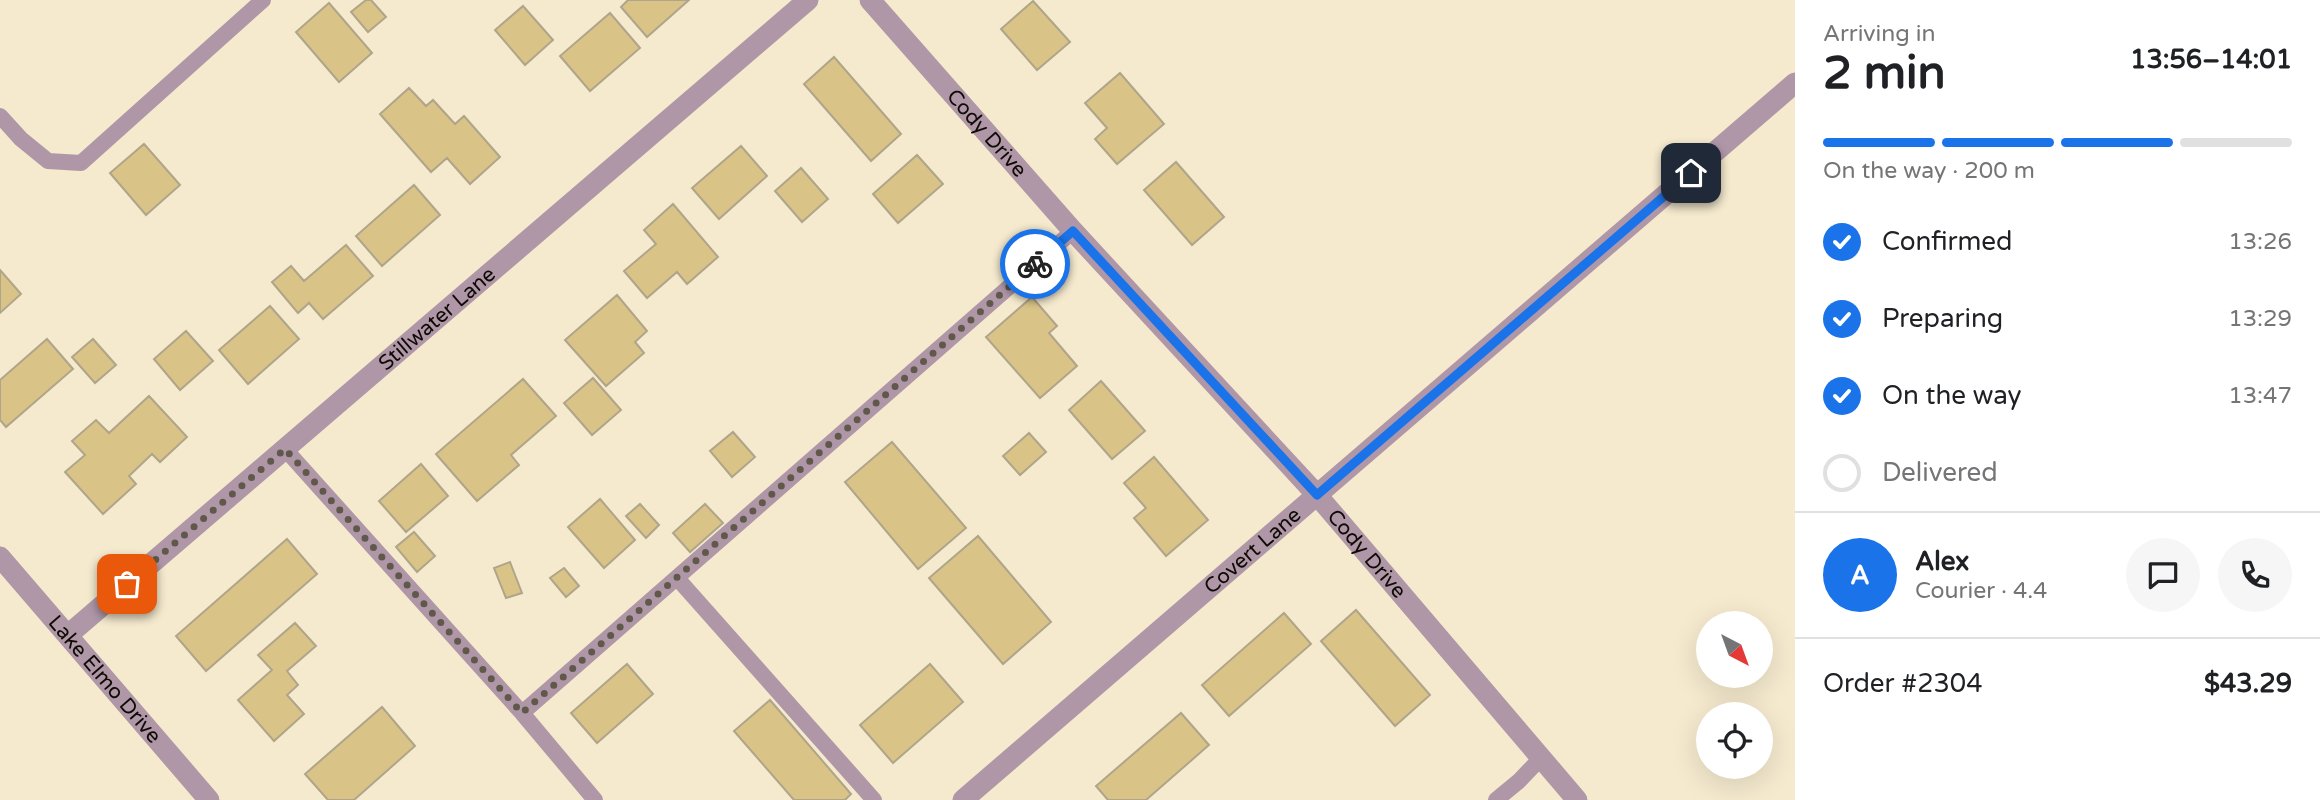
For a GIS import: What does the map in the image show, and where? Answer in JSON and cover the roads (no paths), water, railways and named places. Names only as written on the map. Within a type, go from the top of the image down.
[{"type":"street","name":"Stillwater Lane","points":[[68,635],[808,0]]},
{"type":"street","name":"Cody Drive","points":[[870,0],[1073,231],[1317,495],[1577,800]]},
{"type":"street","name":"Covert Lane","points":[[963,800],[1795,83]]},
{"type":"street","name":"Lake Elmo Drive","points":[[0,557],[209,800]]},
{"type":"lane","points":[[0,116],[21,139],[48,161],[81,163],[263,0]]},
{"type":"lane","points":[[522,713],[1073,231]]},
{"type":"lane","points":[[285,449],[522,713],[595,800]]},
{"type":"lane","points":[[677,578],[874,800]]},
{"type":"lane","points":[[1496,800],[1520,781],[1541,758]]}]
